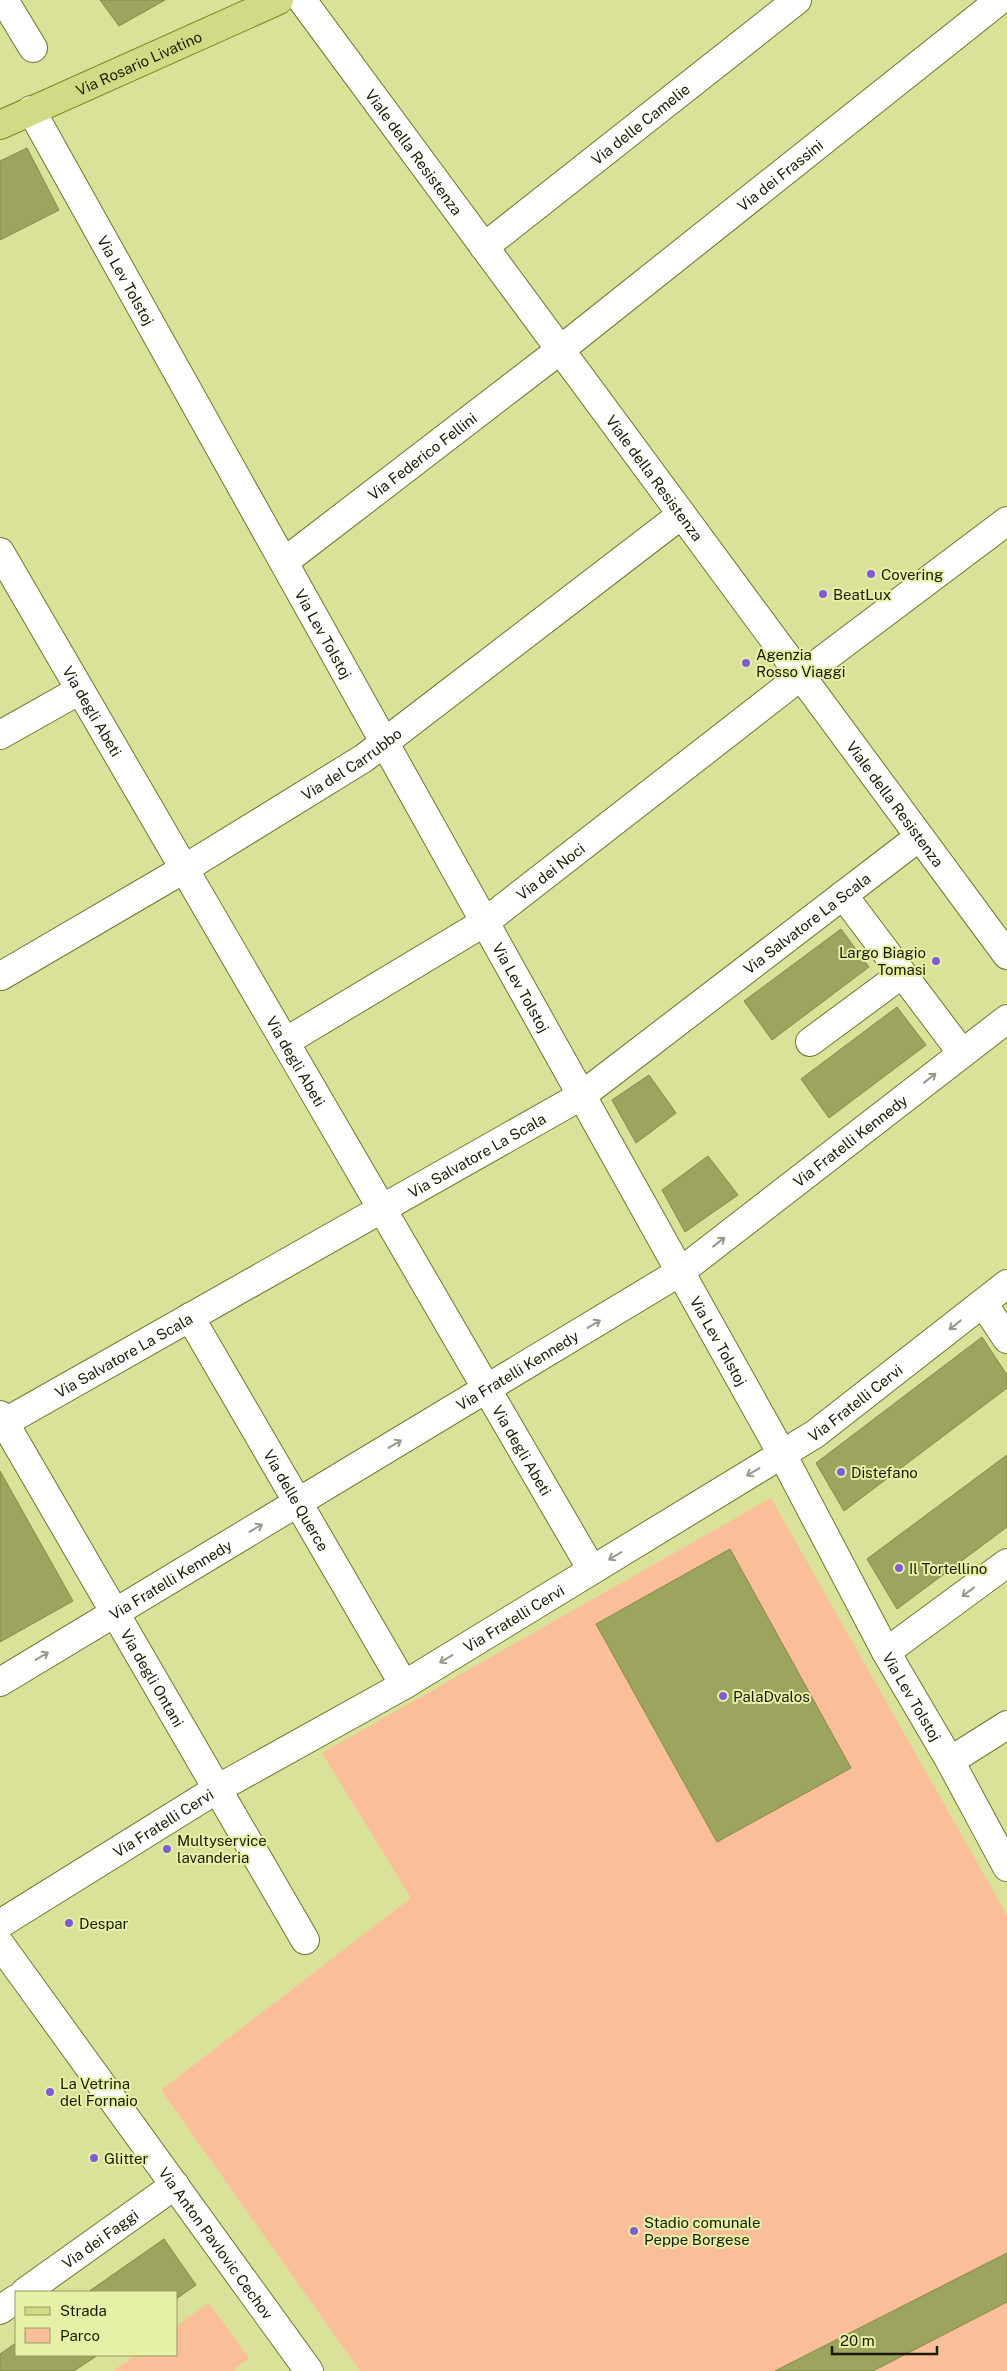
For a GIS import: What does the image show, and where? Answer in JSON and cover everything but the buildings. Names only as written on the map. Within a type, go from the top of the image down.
[{"type":"main road","name":"Via Rosario Livatino","points":[[0,125],[279,0]]},
{"type":"street","points":[[4,0],[33,48]]},
{"type":"street","name":"Viale della Resistenza","points":[[302,0],[1007,955]]},
{"type":"street","name":"Via delle Camelie","points":[[484,247],[797,0]]},
{"type":"street","name":"Via dei Frassini","points":[[560,350],[1000,0]]},
{"type":"street","name":"Via Lev Tolstoj","points":[[31,110],[485,922],[580,1096],[782,1454],[886,1652],[950,1761],[1007,1867]]},
{"type":"street","name":"Via Federico Fellini","points":[[284,562],[560,350]]},
{"type":"street","name":"Via del Carrubbo","points":[[0,974],[1,976],[184,869],[364,758],[682,514]]},
{"type":"street","name":"Via dei Noci","points":[[285,1042],[485,922],[801,676],[1007,521]]},
{"type":"street","name":"Via degli Abeti","points":[[0,552],[592,1570]]},
{"type":"street","points":[[0,735],[80,690]]},
{"type":"street","name":"Via Salvatore La Scala","points":[[2,1421],[580,1096],[919,837]]},
{"type":"street","points":[[843,895],[962,1054]]},
{"type":"street","points":[[810,1042],[902,974]]},
{"type":"street","name":"Via Fratelli Kennedy","points":[[0,1682],[680,1272],[1007,1019]]},
{"type":"street","name":"Via Fratelli Cervi","points":[[0,1924],[217,1789],[404,1684],[815,1434],[1007,1284]]},
{"type":"street","points":[[983,1303],[1007,1339]]},
{"type":"street","name":"Via delle Querce","points":[[190,1317],[404,1684]]},
{"type":"street","name":"Via degli Ontani","points":[[2,1421],[305,1940]]},
{"type":"street","points":[[886,1652],[1007,1563]]},
{"type":"street","points":[[950,1761],[1007,1726]]},
{"type":"street","name":"Via Anton Pavlovic Cechov","points":[[0,1944],[309,2371]]},
{"type":"street","name":"Via dei Faggi","points":[[26,2291],[175,2185]]},
{"type":"street","points":[[0,2310],[15,2300]]},
{"type":"green space","name":"Stadio comunale Peppe Borgese","points":[[771,1498],[1007,1915],[1007,2371],[360,2371],[161,2090],[411,1898],[322,1753]]},
{"type":"green space","points":[[209,2303],[249,2358],[234,2369],[236,2371],[113,2371],[135,2356],[178,2356],[178,2325]]},
{"type":"place","name":"Covering","points":[[871,574]]},
{"type":"place","name":"BeatLux","points":[[823,594]]},
{"type":"place","name":"Agenzia Rosso Viaggi","points":[[746,663]]},
{"type":"place","name":"Largo Biagio Tomasi","points":[[936,961]]},
{"type":"place","name":"Distefano","points":[[841,1472]]},
{"type":"place","name":"Il Tortellino","points":[[899,1568]]},
{"type":"place","name":"PalaDvalos","points":[[723,1696]]},
{"type":"place","name":"Multyservice lavanderia","points":[[167,1849]]},
{"type":"place","name":"Despar","points":[[69,1923]]},
{"type":"place","name":"La Vetrina del Fornaio","points":[[50,2092]]},
{"type":"place","name":"Glitter","points":[[94,2158]]},
{"type":"place","name":"Stadio comunale Peppe Borgese","points":[[634,2231]]}]
